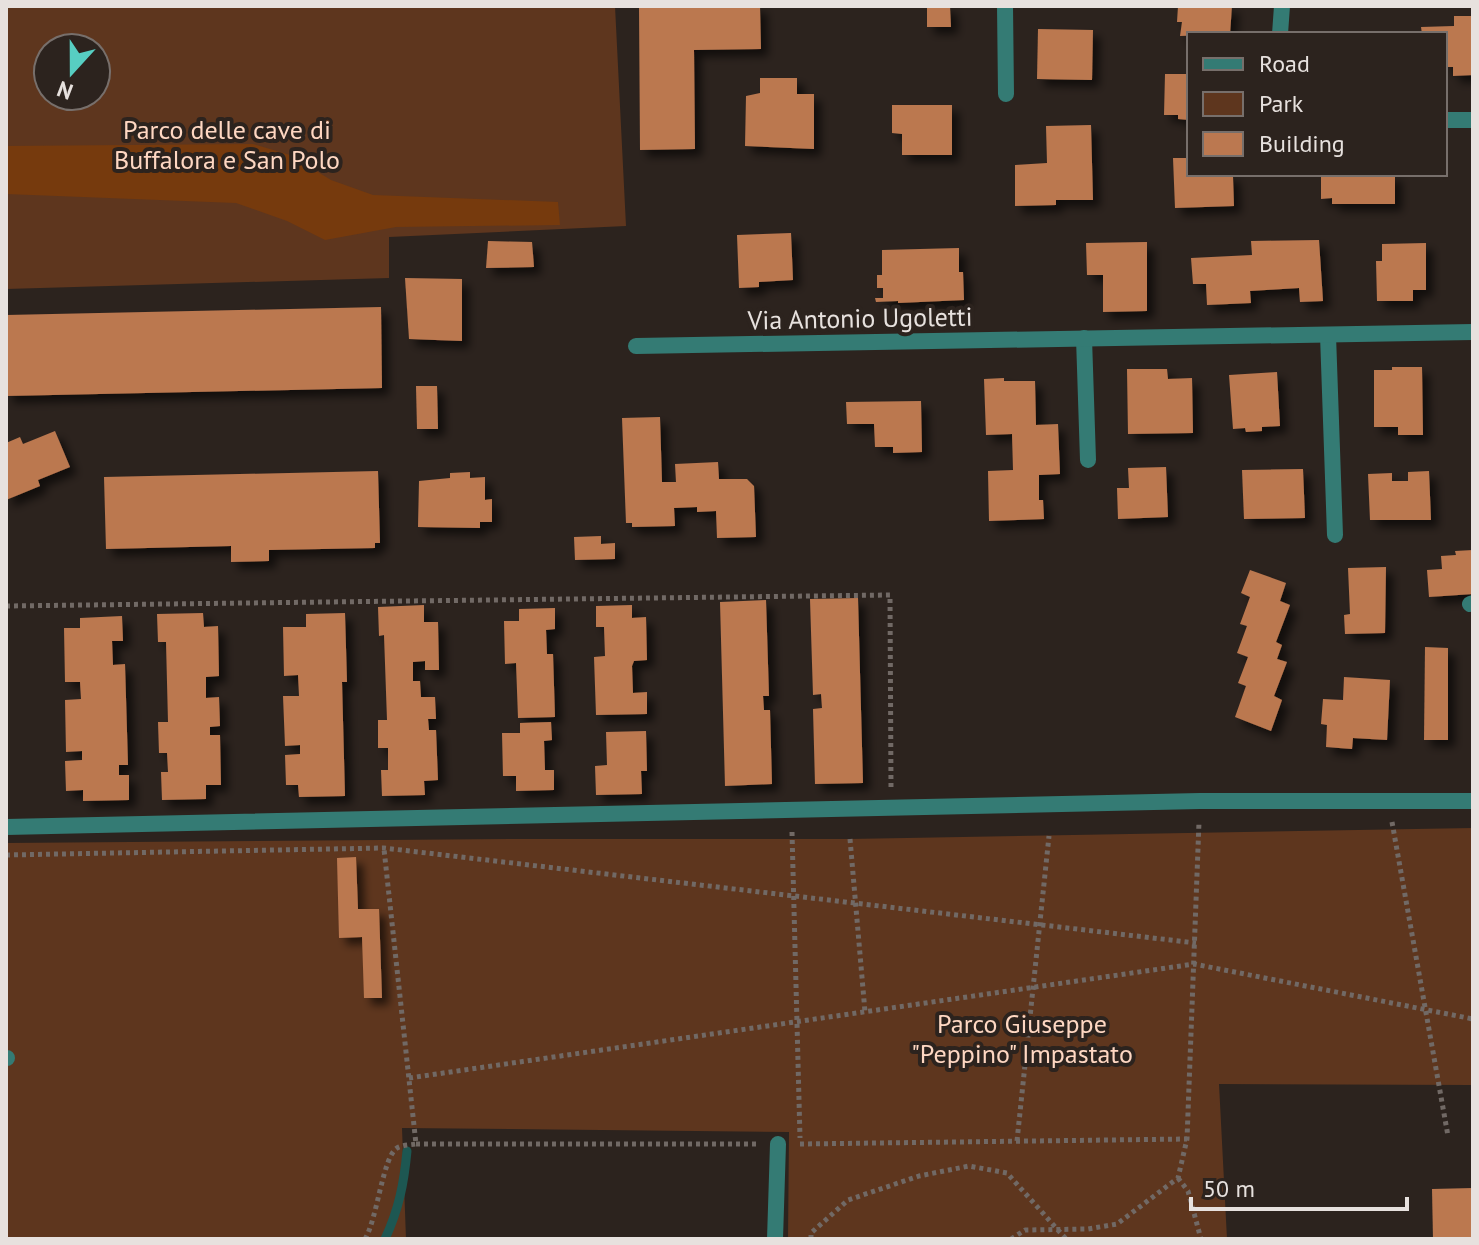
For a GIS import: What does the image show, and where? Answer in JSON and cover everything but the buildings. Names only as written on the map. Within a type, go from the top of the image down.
[{"type":"street","points":[[1005,6],[1006,94]]},
{"type":"street","points":[[1280,32],[1282,6]]},
{"type":"street","points":[[1447,120],[1473,120]]},
{"type":"street","name":"Via Antonio Ugoletti","points":[[636,346],[1473,332]]},
{"type":"street","points":[[1328,335],[1335,535]]},
{"type":"street","points":[[1084,338],[1088,460]]},
{"type":"street","points":[[6,827],[1200,801],[1473,801]]},
{"type":"street","points":[[775,1239],[778,1144]]},
{"type":"path","points":[[6,606],[890,595],[891,808]]},
{"type":"path","points":[[1011,1239],[1025,1230],[1088,1229],[1117,1224],[1178,1178],[1187,1139],[1200,801]]},
{"type":"path","points":[[1388,801],[1448,1136]]},
{"type":"path","points":[[791,811],[800,1144]]},
{"type":"path","points":[[365,1239],[372,1225],[389,1157],[399,1146],[416,1144],[381,819]]},
{"type":"path","points":[[1017,1141],[1049,836]]},
{"type":"path","points":[[850,839],[865,1012]]},
{"type":"path","points":[[6,855],[384,848],[1196,943]]},
{"type":"path","points":[[409,1078],[1194,964],[1473,1019]]},
{"type":"path","points":[[811,1239],[811,1233],[848,1200],[919,1176],[969,1166],[1007,1173],[1066,1239]]},
{"type":"path","points":[[1178,1178],[1188,1191],[1201,1239]]},
{"type":"green space","name":"Parco delle cave di Buffalora e San Polo","points":[[6,6],[615,6],[626,226],[389,237],[389,278],[6,289]]},
{"type":"green space","name":"Parco Giuseppe \"Peppino\" Impastato","points":[[1473,828],[1473,1085],[1219,1084],[1227,1239],[788,1239],[789,1132],[402,1128],[406,1239],[6,1239],[6,843],[850,839]]},
{"type":"shaded area","points":[[253,144],[290,155],[331,180],[373,195],[558,202],[560,225],[396,227],[325,240],[287,221],[236,203],[6,194],[6,146]]},
{"type":"waterway","points":[[385,1239],[400,1196],[407,1151]]}]
